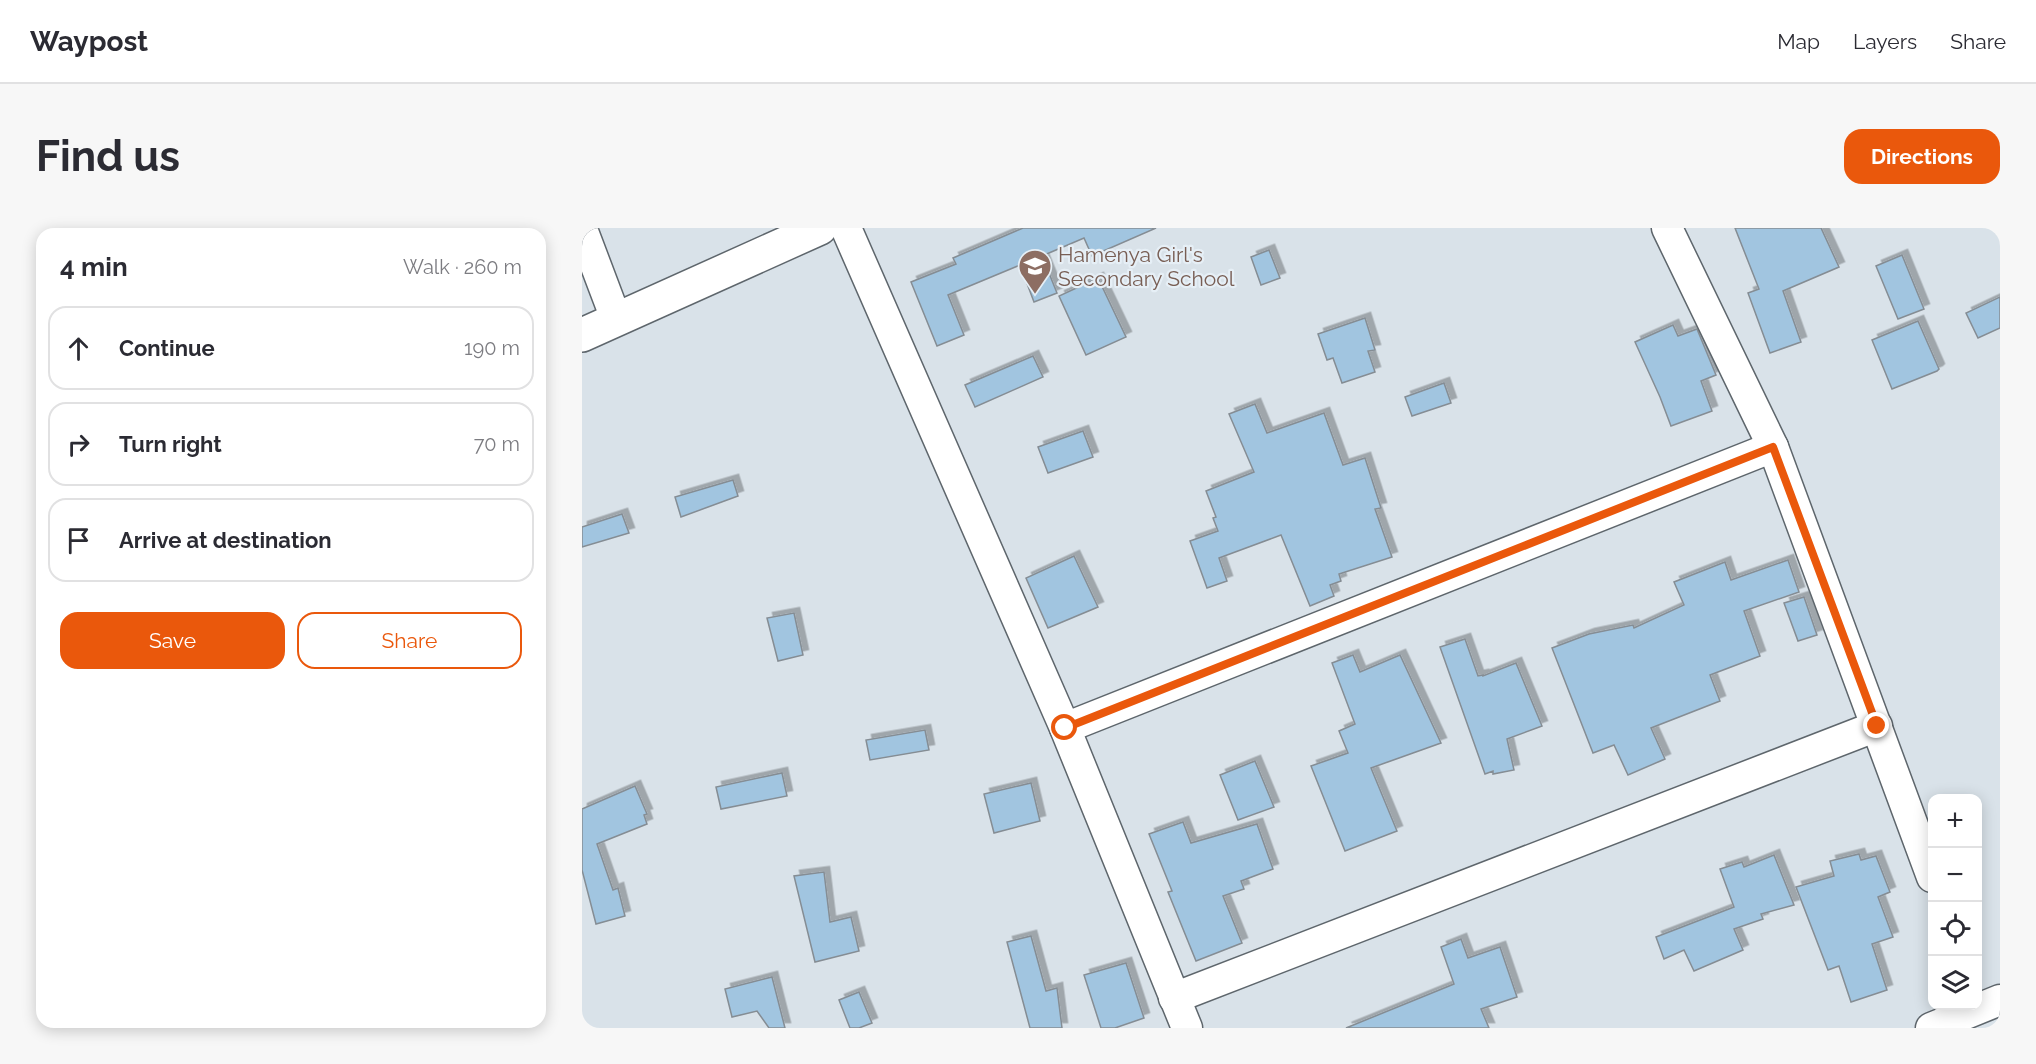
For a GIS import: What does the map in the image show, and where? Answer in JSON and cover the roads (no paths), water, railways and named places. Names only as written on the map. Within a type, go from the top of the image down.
[{"type":"highway","points":[[582,335],[820,228]]},
{"type":"street","points":[[846,228],[1065,728],[1187,1028]]},
{"type":"street","points":[[1667,228],[1773,447],[1928,866]]},
{"type":"street","points":[[582,229],[616,319]]},
{"type":"street","points":[[1065,728],[1773,447]]},
{"type":"street","points":[[1174,998],[1877,726]]},
{"type":"street","points":[[1931,1028],[1987,1009]]},
{"type":"place","name":"Hamenya Girl's Secondary School","points":[[1035,295]]}]
